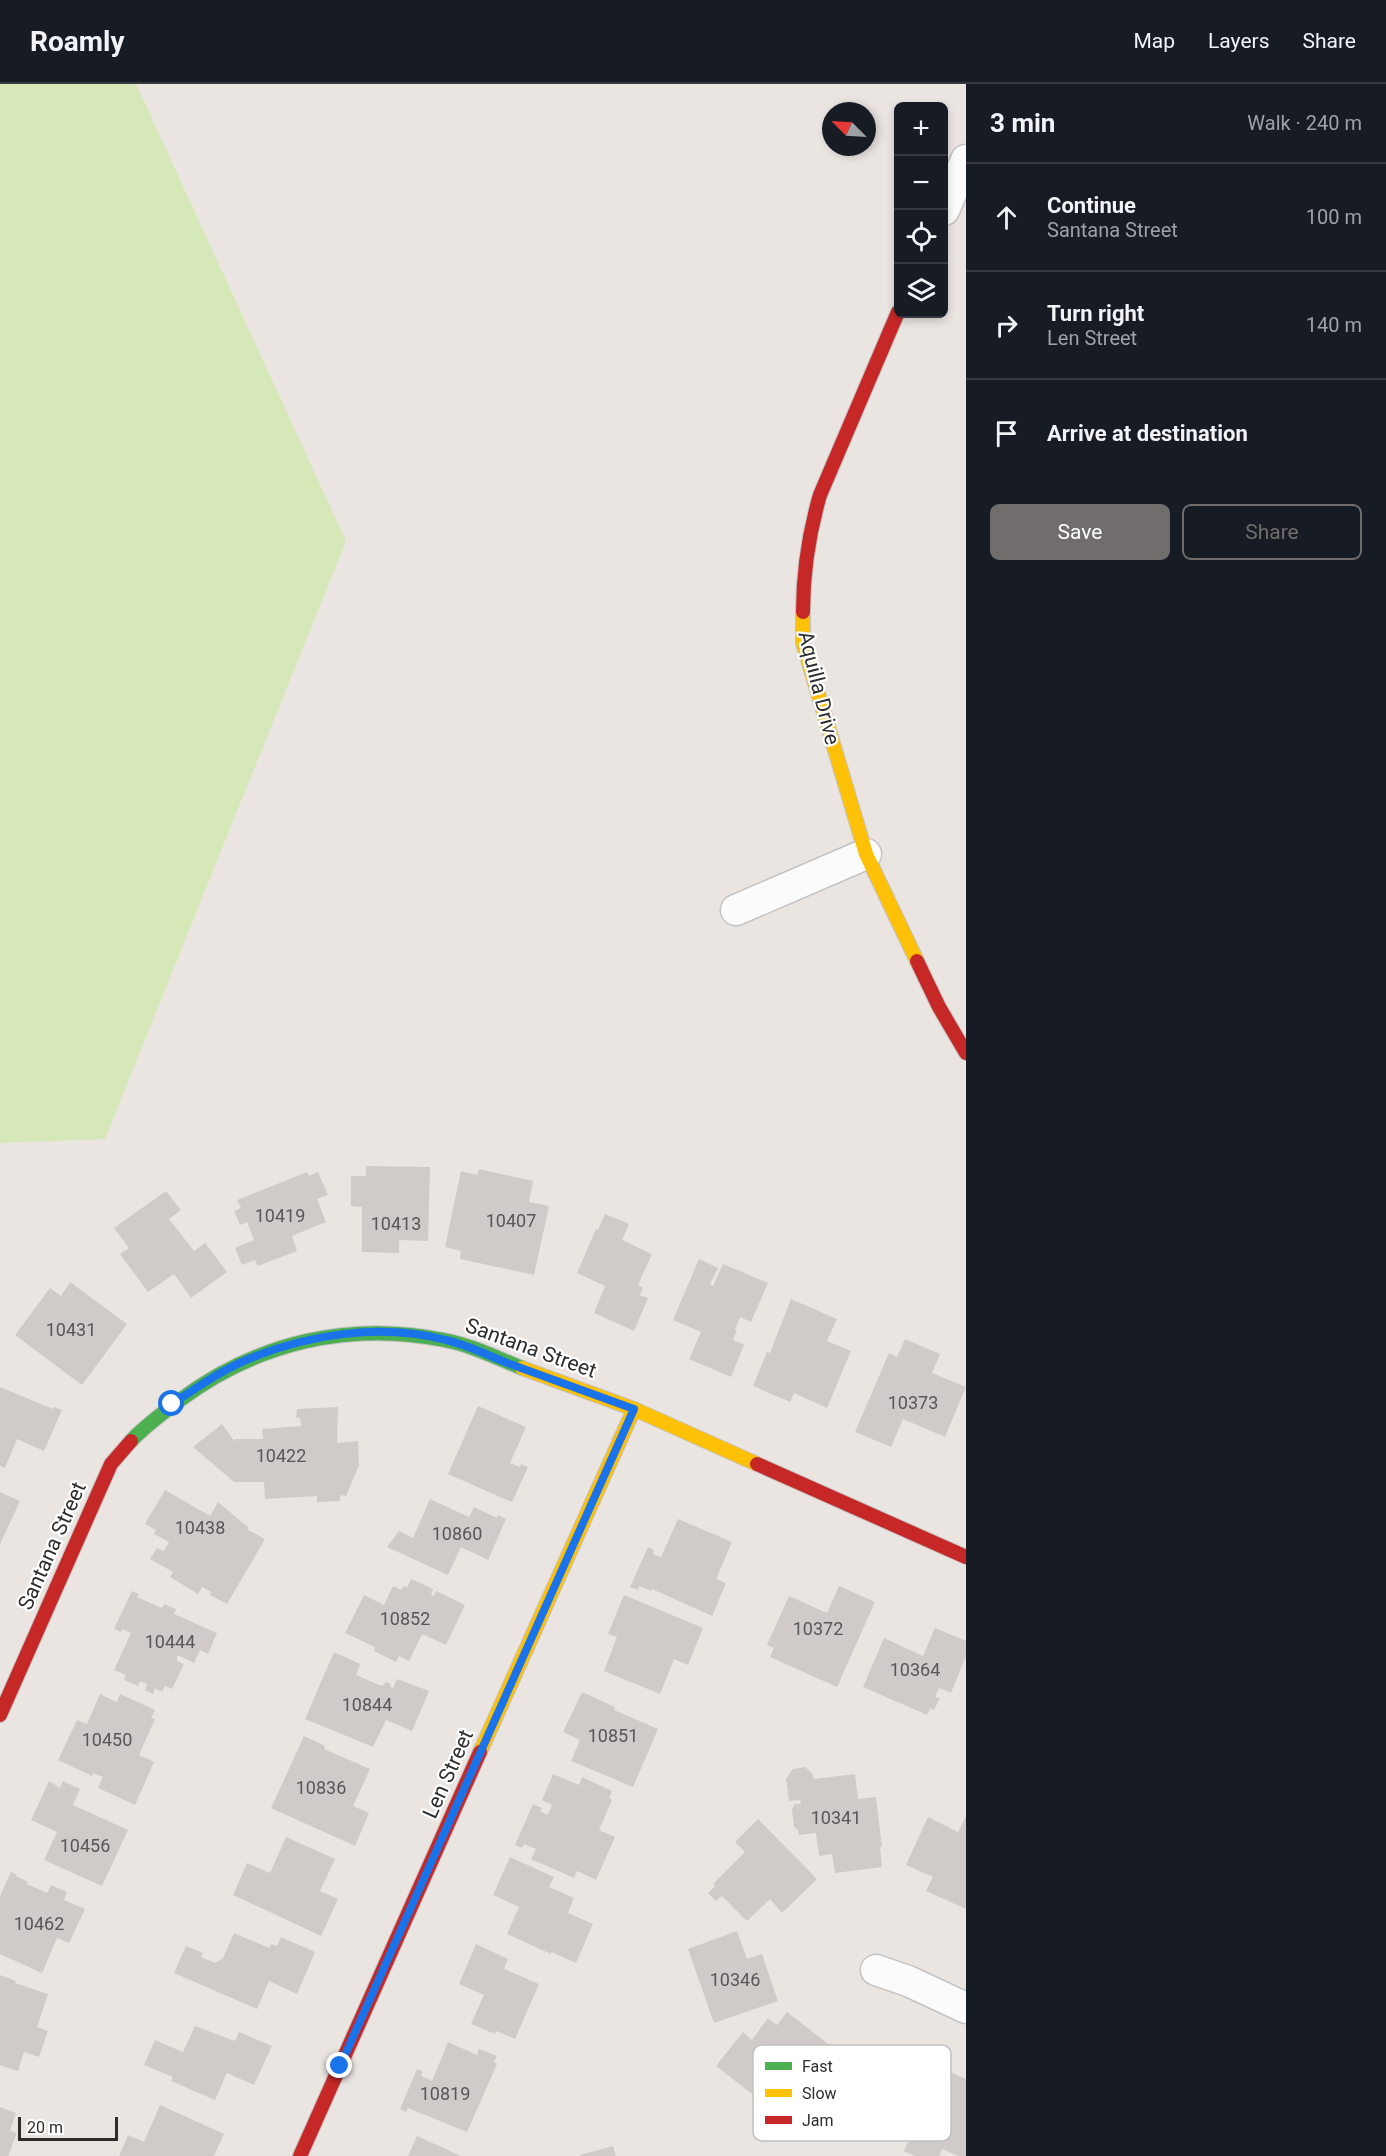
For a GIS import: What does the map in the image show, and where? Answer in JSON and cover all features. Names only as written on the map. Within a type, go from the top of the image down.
[{"type":"street","points":[[948,201],[966,160]]},
{"type":"street","name":"Aquilla Drive","points":[[895,318],[820,495],[812,524],[803,583],[803,643],[866,854],[939,1007],[966,1053]]},
{"type":"street","points":[[736,910],[866,854]]},
{"type":"street","name":"Santana Street","points":[[0,1715],[111,1464],[145,1426],[207,1380],[245,1361],[285,1346],[321,1337],[395,1332],[447,1340],[634,1409],[966,1557]]},
{"type":"street","name":"Len Street","points":[[300,2156],[634,1409]]},
{"type":"street","points":[[876,1970],[908,1981],[966,2008]]},
{"type":"green space","points":[[0,84],[136,84],[346,541],[105,1139],[0,1143]]},
{"type":"building","points":[[366,1166],[430,1167],[428,1241],[399,1240],[399,1253],[362,1252],[362,1207],[351,1206],[351,1176],[366,1176]]},
{"type":"building","points":[[479,1169],[533,1181],[529,1202],[549,1206],[534,1275],[460,1259],[461,1251],[445,1247],[461,1171],[477,1175]]},
{"type":"building","points":[[307,1172],[309,1176],[318,1172],[328,1195],[317,1199],[326,1222],[292,1236],[297,1251],[258,1266],[255,1260],[242,1265],[235,1248],[254,1240],[247,1222],[240,1225],[234,1211],[241,1208],[237,1200]]},
{"type":"building","points":[[166,1191],[181,1210],[169,1219],[194,1251],[205,1243],[227,1272],[191,1298],[174,1274],[148,1292],[120,1254],[129,1248],[114,1228]]},
{"type":"building","points":[[605,1214],[629,1224],[622,1240],[652,1254],[638,1285],[643,1288],[640,1295],[648,1298],[634,1331],[594,1313],[605,1286],[577,1273]]},
{"type":"building","points":[[699,1259],[718,1268],[710,1284],[713,1286],[723,1264],[768,1283],[751,1322],[740,1317],[733,1340],[744,1345],[731,1377],[689,1359],[701,1332],[673,1320]]},
{"type":"building","points":[[70,1282],[127,1324],[82,1385],[15,1335],[50,1288],[61,1296]]},
{"type":"building","points":[[791,1299],[837,1319],[827,1341],[851,1351],[827,1408],[794,1393],[790,1402],[753,1386],[767,1352],[770,1353]]},
{"type":"building","points":[[905,1339],[940,1354],[932,1373],[966,1387],[945,1437],[903,1419],[891,1447],[855,1432],[889,1353],[897,1357]]},
{"type":"building","points":[[0,1387],[53,1409],[54,1407],[62,1410],[44,1451],[17,1439],[5,1468],[0,1466]]},
{"type":"building","points":[[478,1406],[526,1427],[510,1463],[528,1467],[512,1502],[448,1474]]},
{"type":"building","points":[[338,1407],[337,1443],[358,1441],[359,1465],[346,1496],[340,1495],[340,1501],[317,1502],[317,1496],[265,1499],[264,1482],[234,1482],[193,1447],[222,1424],[235,1442],[235,1439],[263,1439],[262,1429],[301,1426],[300,1418],[296,1418],[297,1409]]},
{"type":"building","points":[[165,1490],[210,1516],[218,1502],[249,1528],[248,1530],[265,1539],[227,1604],[210,1595],[211,1592],[202,1587],[198,1594],[170,1577],[173,1572],[150,1559],[157,1548],[164,1551],[169,1542],[154,1534],[156,1530],[145,1524]]},
{"type":"building","points":[[0,1492],[20,1501],[0,1544]]},
{"type":"building","points":[[430,1499],[469,1517],[474,1507],[497,1518],[498,1515],[506,1519],[488,1560],[461,1547],[448,1575],[387,1547],[399,1531],[413,1538]]},
{"type":"building","points":[[678,1519],[732,1542],[716,1579],[726,1583],[712,1616],[652,1589],[651,1591],[639,1586],[638,1590],[630,1587],[648,1547],[654,1550],[653,1554],[661,1557]]},
{"type":"building","points":[[411,1579],[433,1589],[431,1595],[434,1596],[436,1591],[465,1605],[446,1645],[422,1634],[409,1661],[399,1656],[396,1662],[374,1651],[375,1647],[345,1633],[364,1595],[384,1605],[393,1586],[401,1590],[404,1586],[407,1588]]},
{"type":"building","points":[[839,1586],[875,1602],[837,1687],[770,1657],[774,1648],[767,1645],[789,1596],[827,1613]]},
{"type":"building","points":[[132,1591],[139,1594],[137,1597],[162,1608],[164,1604],[176,1609],[174,1614],[217,1633],[208,1654],[200,1650],[194,1663],[177,1655],[177,1661],[184,1664],[172,1689],[165,1686],[162,1692],[155,1688],[153,1694],[145,1690],[147,1684],[140,1681],[138,1686],[124,1680],[126,1675],[114,1670],[131,1633],[122,1629],[121,1632],[114,1629]]},
{"type":"building","points":[[624,1595],[703,1628],[688,1665],[674,1659],[660,1694],[604,1671],[617,1637],[608,1634]]},
{"type":"building","points":[[935,1628],[966,1641],[966,1656],[951,1693],[939,1688],[935,1697],[940,1698],[934,1710],[930,1708],[927,1715],[863,1687],[884,1638],[923,1656]]},
{"type":"building","points":[[334,1652],[360,1664],[356,1675],[382,1686],[387,1682],[393,1688],[397,1679],[429,1691],[412,1731],[386,1720],[373,1747],[305,1719]]},
{"type":"building","points":[[582,1692],[615,1707],[614,1710],[658,1729],[633,1787],[571,1761],[580,1740],[563,1732]]},
{"type":"building","points":[[100,1694],[117,1702],[120,1694],[155,1710],[151,1718],[155,1719],[139,1755],[154,1762],[135,1805],[98,1788],[103,1777],[93,1773],[92,1776],[58,1760],[77,1720],[87,1724]]},
{"type":"building","points":[[304,1736],[325,1746],[324,1749],[370,1769],[353,1806],[369,1813],[355,1846],[271,1808]]},
{"type":"building","points":[[805,1767],[812,1773],[814,1779],[855,1774],[858,1799],[876,1797],[882,1867],[835,1873],[832,1854],[819,1856],[816,1833],[799,1835],[798,1830],[794,1827],[792,1809],[795,1804],[801,1804],[800,1800],[789,1801],[786,1779],[793,1769]]},
{"type":"building","points":[[553,1774],[579,1785],[582,1777],[612,1791],[609,1798],[612,1800],[599,1830],[615,1837],[596,1880],[577,1871],[574,1878],[531,1859],[536,1849],[524,1844],[522,1848],[515,1845],[533,1804],[542,1808],[540,1811],[548,1815],[552,1805],[542,1800]]},
{"type":"building","points":[[49,1781],[60,1788],[63,1781],[80,1789],[73,1805],[128,1830],[102,1886],[44,1860],[57,1832],[31,1820]]},
{"type":"building","points":[[966,1816],[966,1909],[926,1891],[933,1877],[906,1865],[928,1817],[958,1832]]},
{"type":"building","points":[[758,1819],[817,1879],[782,1913],[770,1899],[747,1921],[722,1896],[716,1901],[708,1893],[715,1886],[713,1884],[745,1852],[735,1842]]},
{"type":"building","points":[[286,1837],[335,1859],[320,1891],[338,1899],[321,1936],[233,1895],[247,1863],[270,1873]]},
{"type":"building","points":[[510,1857],[554,1877],[549,1887],[574,1898],[568,1913],[593,1924],[576,1963],[507,1934],[519,1907],[493,1895]]},
{"type":"building","points":[[11,1872],[28,1882],[27,1884],[47,1893],[51,1885],[67,1892],[64,1900],[85,1909],[69,1943],[57,1938],[42,1973],[0,1954],[0,1896]]},
{"type":"building","points":[[737,1931],[747,1959],[762,1954],[778,2001],[714,2023],[688,1949]]},
{"type":"building","points":[[234,1933],[269,1948],[271,1944],[277,1946],[281,1937],[315,1952],[297,1994],[269,1981],[257,2009],[174,1973],[186,1946],[203,1953],[201,1957],[215,1963],[223,1958]]},
{"type":"building","points":[[476,1944],[508,1959],[504,1969],[539,1984],[515,2039],[471,2024],[484,1995],[459,1984]]},
{"type":"building","points":[[0,1975],[16,1981],[15,1983],[48,1994],[37,2027],[48,2031],[39,2057],[24,2052],[18,2071],[0,2065]]},
{"type":"building","points":[[787,2012],[828,2044],[753,2045],[753,2095],[716,2066],[743,2032],[752,2040],[768,2018],[777,2025]]},
{"type":"building","points":[[195,2026],[235,2041],[239,2032],[272,2046],[254,2085],[227,2073],[215,2100],[171,2081],[173,2077],[144,2065],[155,2040],[183,2052]]},
{"type":"building","points":[[448,2042],[477,2055],[479,2049],[497,2056],[494,2062],[497,2064],[467,2132],[408,2108],[406,2112],[400,2109],[417,2069],[423,2072],[421,2076],[432,2081]]},
{"type":"building","points":[[951,2072],[966,2079],[966,2156],[958,2156],[942,2149],[939,2156],[915,2156],[904,2151],[908,2141],[951,2141]]},
{"type":"building","points":[[160,2105],[224,2134],[214,2156],[119,2156],[128,2135],[144,2142]]},
{"type":"building","points":[[0,2107],[16,2113],[10,2131],[17,2133],[8,2156],[0,2156]]},
{"type":"building","points":[[417,2136],[461,2156],[408,2156]]},
{"type":"building","points":[[613,2146],[616,2156],[580,2156],[580,2155]]},
{"type":"traffic: fast","points":[[131,1441],[161,1414],[210,1380],[241,1363],[306,1341],[340,1335],[374,1333],[409,1335],[464,1345],[522,1368]]},
{"type":"traffic: slow","points":[[803,612],[803,643],[866,854],[917,961]]},
{"type":"traffic: slow","points":[[522,1368],[634,1409],[757,1464]]},
{"type":"traffic: slow","points":[[480,1752],[634,1409]]},
{"type":"traffic: jam","points":[[803,612],[807,553],[820,495],[895,318]]},
{"type":"traffic: jam","points":[[917,961],[939,1007],[966,1053]]},
{"type":"traffic: jam","points":[[0,1715],[111,1464],[131,1441]]},
{"type":"traffic: jam","points":[[757,1464],[966,1557]]},
{"type":"traffic: jam","points":[[300,2156],[480,1752]]},
{"type":"route","points":[[172,1404],[207,1380],[245,1361],[285,1346],[321,1337],[395,1332],[447,1340],[634,1409],[340,2066]]}]
